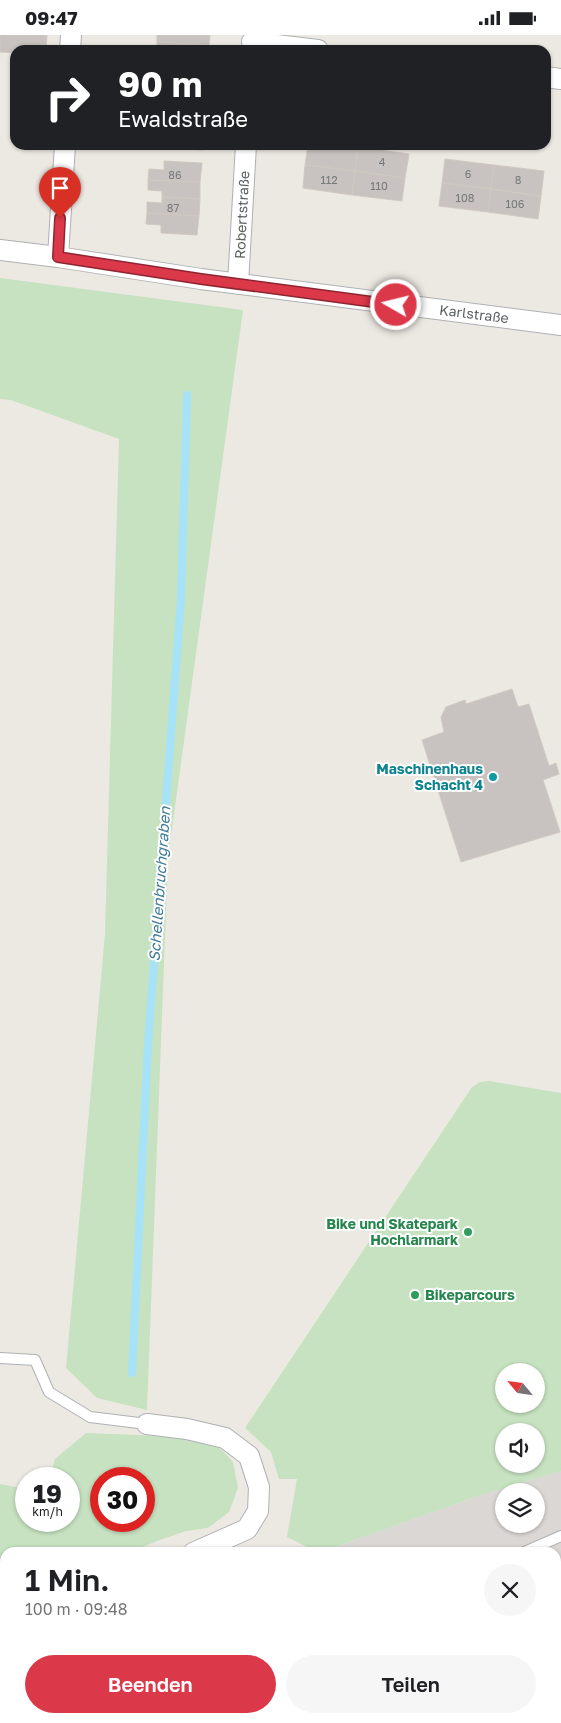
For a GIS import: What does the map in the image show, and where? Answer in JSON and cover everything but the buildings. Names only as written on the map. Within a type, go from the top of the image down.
[{"type":"street","points":[[252,42],[277,45]]},
{"type":"street","points":[[58,257],[65,150]]},
{"type":"street","name":"Robertstraße","points":[[238,284],[246,150]]},
{"type":"street","name":"Karlstraße","points":[[0,250],[238,284],[561,325]]},
{"type":"street","points":[[147,1424],[187,1429],[225,1438],[249,1456],[260,1487],[258,1511],[247,1529],[208,1547]]},
{"type":"lane","points":[[0,1358],[35,1360],[49,1392],[90,1417],[147,1424]]},
{"type":"lane","points":[[535,1547],[561,1535]]},
{"type":"shaded area","points":[[561,1471],[561,1547],[335,1547],[495,1491],[495,1533],[545,1533],[545,1483],[521,1483]]},
{"type":"green space","points":[[0,278],[243,310],[168,858],[147,1410],[97,1398],[66,1368],[105,934],[119,439],[11,400],[0,399]]},
{"type":"green space","name":"Bike und Skatepark Hochlarmark","points":[[489,1081],[561,1093],[561,1471],[521,1483],[495,1483],[495,1491],[335,1547],[307,1547],[287,1537],[297,1479],[279,1479],[271,1452],[245,1428],[472,1087],[480,1082]]},
{"type":"green space","points":[[86,1433],[161,1436],[215,1443],[233,1462],[238,1488],[229,1512],[208,1528],[186,1531],[143,1547],[0,1547],[0,1484],[15,1487],[15,1532],[80,1532],[80,1467],[53,1467],[55,1459]]},
{"type":"waterway","name":"Schellenbruchgraben","points":[[132,1373],[148,1043],[181,599],[187,395]]},
{"type":"place","name":"Maschinenhaus Schacht 4","points":[[493,777]]},
{"type":"place","name":"Bike und Skatepark Hochlarmark","points":[[468,1232]]},
{"type":"place","name":"Bikeparcours","points":[[415,1295]]},
{"type":"route","points":[[60,218],[58,257],[201,279],[396,305]]}]
